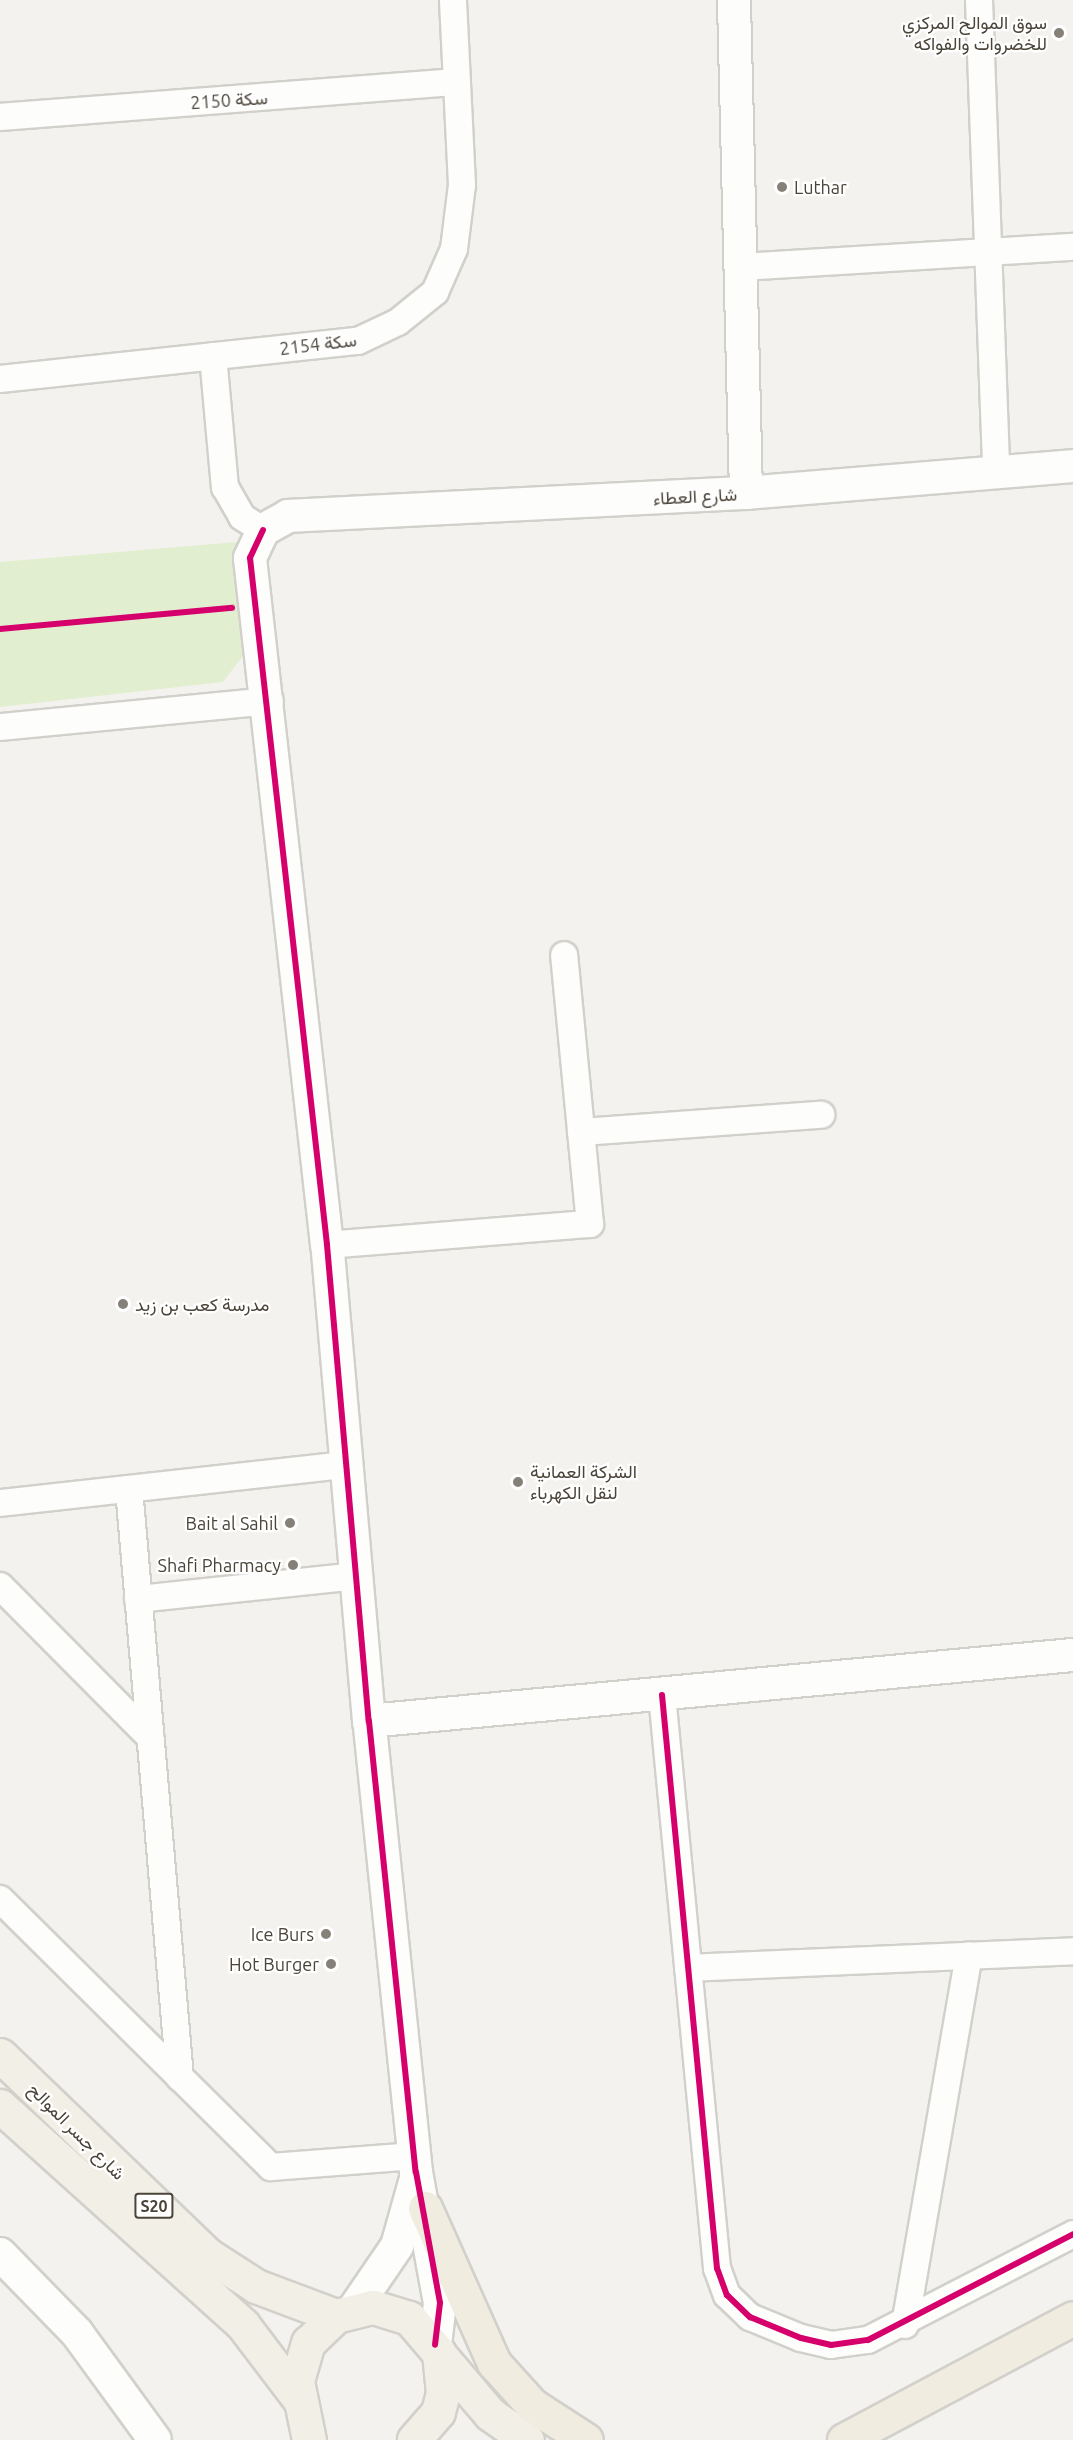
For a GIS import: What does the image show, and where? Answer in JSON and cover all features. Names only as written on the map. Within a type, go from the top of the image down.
[{"type":"highway","points":[[425,2208],[494,2363],[532,2405],[586,2440]]},
{"type":"highway","points":[[844,2440],[1073,2318]]},
{"type":"main road","name":"شارع جسر الموالح","points":[[0,2055],[208,2255],[265,2290],[345,2313]]},
{"type":"main road","name":"شارع جسر الموالح","points":[[0,2106],[243,2325],[311,2425]]},
{"type":"main road","name":"S20","points":[[311,2425],[297,2380],[308,2343],[345,2313],[373,2307],[409,2318],[437,2349],[471,2395],[528,2440]]},
{"type":"main road","points":[[414,2440],[438,2412],[444,2373],[437,2349]]},
{"type":"street","name":"سكة 2154","points":[[0,379],[358,341],[398,322],[435,292],[454,249],[462,185],[453,0]]},
{"type":"street","name":"شارع العطاء","points":[[263,530],[288,516],[746,493],[734,0]]},
{"type":"street","points":[[980,0],[996,473]]},
{"type":"street","name":"سكة 2150","points":[[0,117],[458,82]]},
{"type":"street","points":[[742,267],[988,248],[1073,248]]},
{"type":"street","points":[[213,356],[225,487],[242,517],[263,530],[250,558],[270,701],[327,1245],[369,1721],[415,2164],[425,2208],[440,2302],[437,2349]]},
{"type":"street","points":[[746,493],[1073,466]]},
{"type":"street","points":[[0,727],[270,701]]},
{"type":"street","points":[[327,1245],[590,1224],[564,955]]},
{"type":"street","points":[[581,1132],[821,1115]]},
{"type":"street","points":[[0,1503],[346,1465]]},
{"type":"street","points":[[129,1489],[180,2078]]},
{"type":"street","points":[[138,1599],[356,1576]]},
{"type":"street","points":[[0,1586],[150,1737]]},
{"type":"street","points":[[369,1721],[1073,1655]]},
{"type":"street","points":[[662,1695],[717,2268],[727,2295],[750,2317],[831,2345],[868,2340],[905,2325],[1073,2234]]},
{"type":"street","points":[[0,1899],[180,2078],[276,2169],[415,2164]]},
{"type":"street","points":[[688,1968],[1073,1951]]},
{"type":"street","points":[[905,2325],[969,1955]]},
{"type":"street","points":[[345,2313],[397,2246],[415,2164]]},
{"type":"street","points":[[0,2254],[77,2333],[155,2440]]},
{"type":"green space","points":[[237,542],[249,648],[223,682],[0,707],[0,562]]},
{"type":"cycle path","points":[[263,530],[250,558],[327,1245],[369,1721],[416,2172],[440,2303],[435,2345]]},
{"type":"cycle path","points":[[0,629],[232,608]]},
{"type":"cycle path","points":[[662,1695],[717,2268],[727,2295],[750,2317],[801,2338],[831,2345],[868,2340],[1073,2234]]},
{"type":"place","name":"سوق الموالح المركزي للخضروات والفواكه","points":[[1059,33]]},
{"type":"place","name":"Luthar","points":[[782,187]]},
{"type":"place","name":"مدرسة كعب بن زيد","points":[[123,1304]]},
{"type":"place","name":"الشرکة العمانیة لنقل الکهرباء","points":[[518,1482]]},
{"type":"place","name":"Bait al Sahil","points":[[290,1523]]},
{"type":"place","name":"Shafi Pharmacy","points":[[293,1565]]},
{"type":"place","name":"Ice Burs","points":[[326,1934]]},
{"type":"place","name":"Hot Burger","points":[[331,1964]]}]
